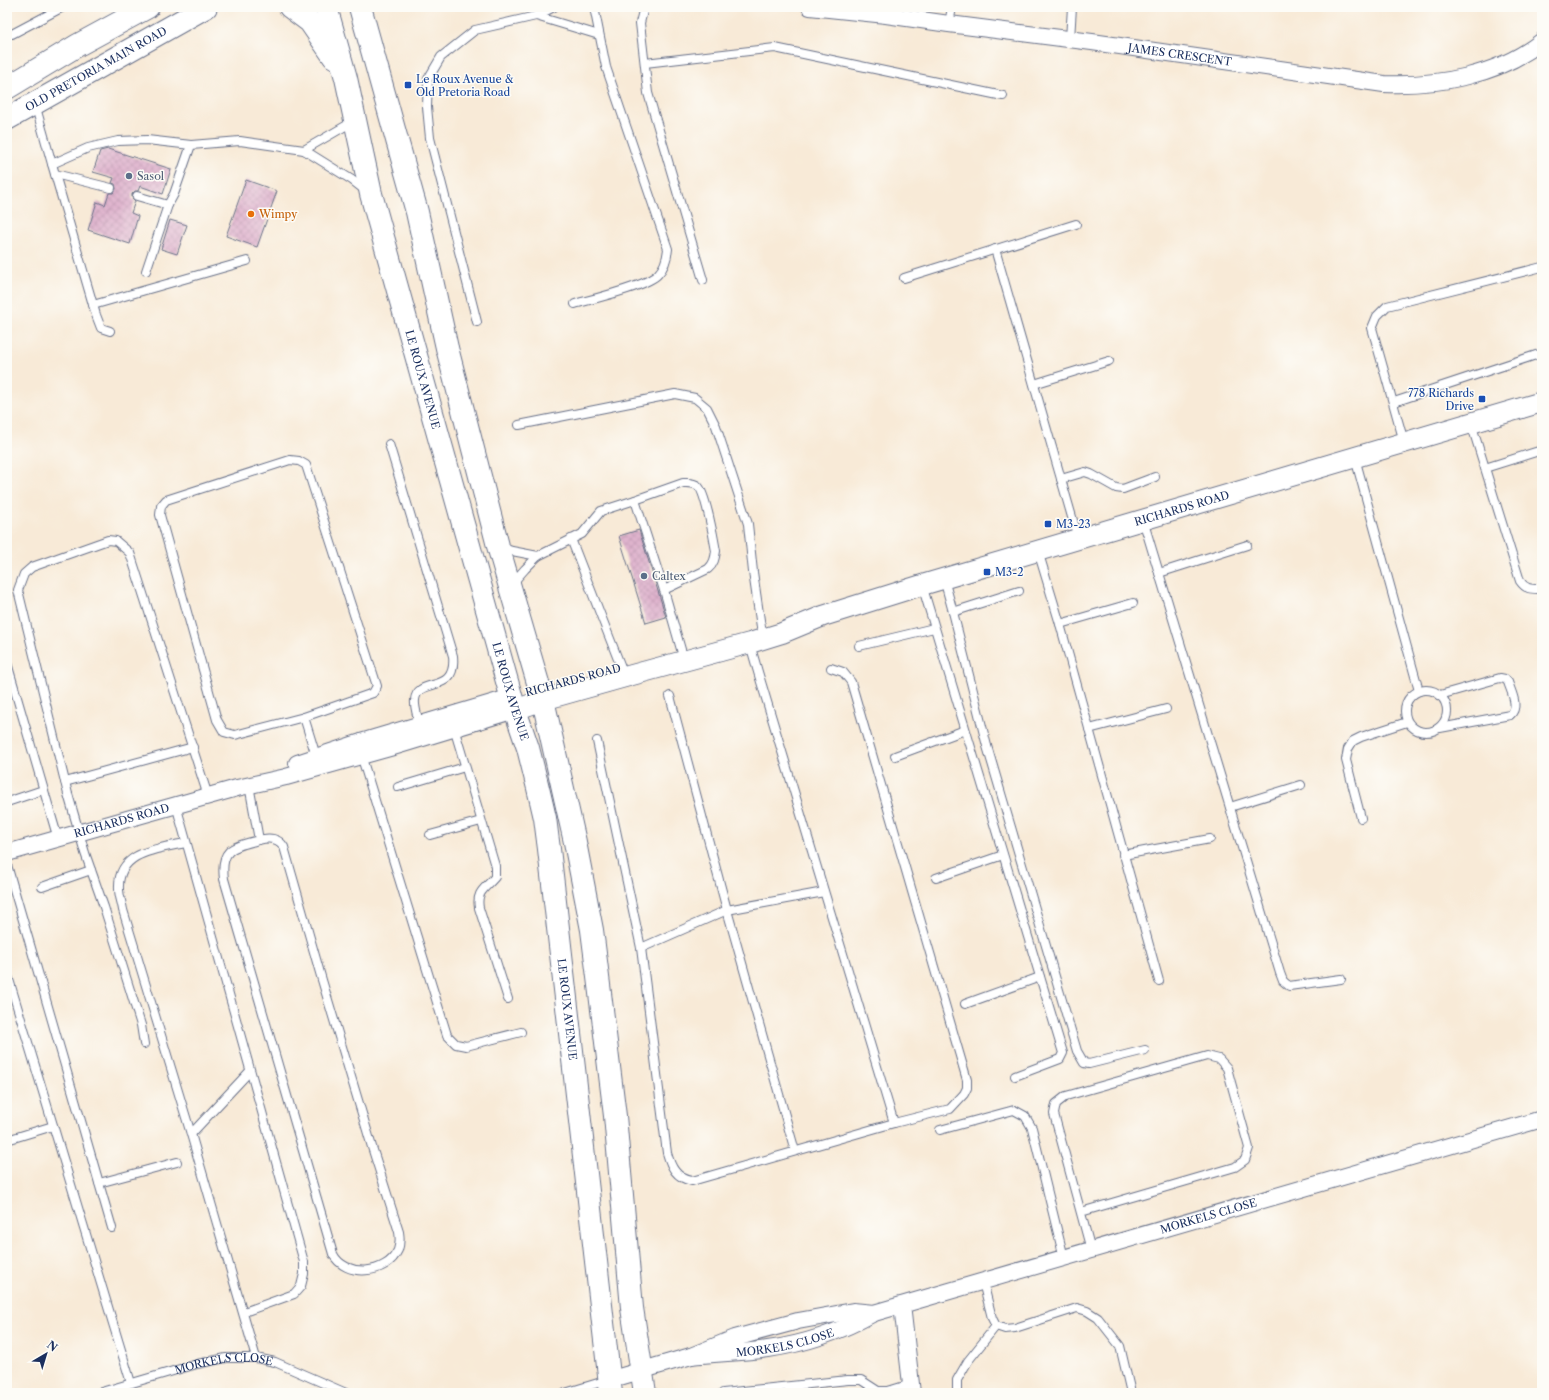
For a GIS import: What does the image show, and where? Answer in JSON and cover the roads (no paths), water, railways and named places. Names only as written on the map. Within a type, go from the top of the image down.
[{"type":"main road","points":[[124,20],[144,7]]},
{"type":"main road","points":[[7,88],[78,45],[148,7]]},
{"type":"main road","name":"OLD PRETORIA MAIN ROAD","points":[[7,119],[206,7]]},
{"type":"main road","points":[[290,7],[310,22],[327,46],[346,78]]},
{"type":"main road","name":"LE ROUX AVENUE","points":[[326,7],[346,78],[371,194],[513,703],[528,748],[545,818],[550,849],[610,1386]]},
{"type":"main road","points":[[363,13],[417,212],[447,348],[498,546],[541,694],[576,842],[592,930],[615,1116],[632,1308],[645,1393]]},
{"type":"street","name":"JAMES CRESCENT","points":[[810,7],[887,11],[949,24],[1070,39],[1384,84],[1429,83],[1479,73],[1504,65],[1540,46]]},
{"type":"street","name":"RICHARDS ROAD","points":[[541,694],[756,635],[798,618],[823,616],[943,578],[1542,402]]},
{"type":"street","name":"RICHARDS ROAD","points":[[7,853],[208,796],[286,777],[454,728],[513,703],[621,667],[683,655]]},
{"type":"street","name":"RICHARDS ROAD","points":[[243,787],[316,756],[419,724],[513,703]]},
{"type":"street","name":"MORKELS CLOSE","points":[[691,1356],[768,1349],[801,1342],[856,1324],[874,1313],[1542,1119]]},
{"type":"street","points":[[902,1305],[911,1389]]},
{"type":"street","name":"MORKELS CLOSE","points":[[610,1386],[642,1371],[691,1356],[735,1338],[798,1321],[853,1311],[874,1313]]},
{"type":"lane","points":[[7,34],[12,34],[63,7]]},
{"type":"lane","points":[[477,322],[430,138],[427,107],[428,79],[441,57],[475,30],[536,16],[554,7]]},
{"type":"lane","points":[[575,304],[644,284],[658,276],[666,264],[668,249],[606,68],[594,7]]},
{"type":"lane","points":[[644,7],[640,23],[648,93],[703,280]]},
{"type":"lane","points":[[949,24],[952,7]]},
{"type":"lane","points":[[1070,39],[1072,7]]},
{"type":"lane","points":[[536,16],[599,35]]},
{"type":"lane","points":[[645,63],[775,48],[1003,96]]},
{"type":"lane","points":[[35,103],[100,328],[110,331]]},
{"type":"lane","points":[[304,150],[355,121]]},
{"type":"lane","points":[[52,164],[88,148],[118,141],[147,140],[191,145],[240,141],[304,150],[352,180],[371,194]]},
{"type":"lane","points":[[146,271],[168,205],[191,145]]},
{"type":"lane","points":[[55,174],[111,188]]},
{"type":"lane","points":[[136,196],[168,205]]},
{"type":"lane","points":[[904,278],[1076,224]]},
{"type":"lane","points":[[995,249],[1078,538]]},
{"type":"lane","points":[[93,305],[247,261]]},
{"type":"lane","points":[[1404,442],[1372,328],[1378,316],[1387,306],[1542,267]]},
{"type":"lane","points":[[1394,402],[1542,353]]},
{"type":"lane","points":[[1034,384],[1108,361]]},
{"type":"lane","points":[[519,425],[675,394],[695,398],[707,408],[716,426],[748,524],[753,572],[758,672],[894,1123]]},
{"type":"lane","points":[[1471,423],[1520,581],[1525,588],[1542,589]]},
{"type":"lane","points":[[389,444],[453,656],[454,664],[450,677],[446,681],[422,689],[417,693],[415,700],[419,724]]},
{"type":"lane","points":[[1484,468],[1542,450]]},
{"type":"lane","points":[[1355,457],[1419,691]]},
{"type":"lane","points":[[290,460],[299,461],[306,465],[376,686],[373,693],[304,718],[235,735],[224,732],[217,720],[160,515],[161,506],[166,500],[290,460]]},
{"type":"lane","points":[[1061,479],[1085,472],[1123,490],[1155,477]]},
{"type":"lane","points":[[511,591],[517,578],[538,556],[582,534],[601,511],[683,483],[691,482],[698,486],[703,495],[716,551],[714,562],[708,569],[664,590]]},
{"type":"lane","points":[[635,500],[683,655]]},
{"type":"lane","points":[[1143,519],[1283,981],[1289,986],[1341,979]]},
{"type":"lane","points":[[571,539],[621,667]]},
{"type":"lane","points":[[144,1044],[141,1025],[91,870],[65,782],[18,590],[24,574],[32,567],[108,540],[116,541],[130,553],[208,796]]},
{"type":"lane","points":[[1159,573],[1247,545]]},
{"type":"lane","points":[[498,546],[512,551],[538,556]]},
{"type":"lane","points":[[1038,550],[1089,728],[1158,981]]},
{"type":"lane","points":[[943,578],[954,612],[987,746],[1077,1051],[1084,1063],[1089,1064],[1145,1050]]},
{"type":"lane","points":[[922,585],[1063,1053],[1060,1059],[1015,1076]]},
{"type":"lane","points":[[954,612],[1019,591]]},
{"type":"lane","points":[[1060,624],[1133,603]]},
{"type":"lane","points":[[860,646],[934,628]]},
{"type":"lane","points":[[7,663],[58,838]]},
{"type":"lane","points":[[597,741],[641,948],[667,1153],[673,1170],[680,1177],[692,1181],[894,1123],[950,1109],[964,1094],[967,1088],[967,1080],[851,682],[843,672],[831,668]]},
{"type":"lane","points":[[1440,695],[1500,678],[1505,679],[1508,682],[1516,707],[1514,712],[1510,715],[1440,728],[1433,732],[1426,733],[1418,732],[1407,722],[1405,707],[1408,700],[1413,695],[1419,691],[1434,691],[1445,701],[1447,716],[1445,722],[1440,728]]},
{"type":"lane","points":[[670,696],[727,910],[795,1151]]},
{"type":"lane","points":[[1089,728],[1166,709]]},
{"type":"lane","points":[[304,718],[316,756]]},
{"type":"lane","points":[[1361,818],[1346,760],[1348,749],[1353,741],[1361,737],[1407,722]]},
{"type":"lane","points":[[454,728],[495,866],[495,876],[480,892],[477,899],[508,999]]},
{"type":"lane","points":[[895,756],[965,730]]},
{"type":"lane","points":[[65,782],[193,747]]},
{"type":"lane","points":[[361,755],[447,1035],[456,1044],[466,1046],[520,1032]]},
{"type":"lane","points":[[398,787],[465,767]]},
{"type":"lane","points":[[1230,807],[1301,785]]},
{"type":"lane","points":[[243,787],[259,840]]},
{"type":"lane","points":[[7,802],[43,790]]},
{"type":"lane","points":[[176,805],[185,842],[304,1262],[304,1274],[301,1286],[294,1294],[244,1312]]},
{"type":"lane","points":[[430,836],[481,821]]},
{"type":"lane","points":[[264,838],[275,839],[284,847],[331,1010],[399,1232],[400,1242],[396,1253],[389,1261],[373,1269],[350,1269],[341,1264],[333,1254],[224,879],[222,866],[223,860],[229,851],[236,846],[259,840],[264,838]]},
{"type":"lane","points":[[1123,855],[1210,839]]},
{"type":"lane","points":[[185,842],[138,854],[130,859],[124,866],[120,876],[119,889],[125,918],[192,1134],[256,1358]]},
{"type":"lane","points":[[936,878],[1003,855]]},
{"type":"lane","points":[[7,865],[112,1228]]},
{"type":"lane","points":[[42,887],[91,870]]},
{"type":"lane","points":[[641,948],[727,910],[773,900],[824,892]]},
{"type":"lane","points":[[7,973],[131,1383]]},
{"type":"lane","points":[[965,1004],[1040,977]]},
{"type":"lane","points":[[1080,1212],[1235,1167],[1245,1160],[1249,1148],[1227,1068],[1219,1059],[1207,1056],[1066,1096],[1056,1104],[1054,1114],[1080,1212],[1091,1250]]},
{"type":"lane","points":[[192,1134],[250,1071]]},
{"type":"lane","points":[[940,1130],[1014,1110],[1025,1116],[1032,1128],[1064,1258]]},
{"type":"lane","points":[[7,1140],[53,1126]]},
{"type":"lane","points":[[99,1184],[177,1162]]},
{"type":"lane","points":[[983,1282],[992,1318],[996,1326],[1005,1329],[1015,1328],[1077,1308],[1087,1311],[1098,1318],[1120,1346],[1131,1393]]},
{"type":"lane","points":[[957,1393],[957,1380],[968,1361],[996,1326]]},
{"type":"lane","name":"MORKELS CLOSE","points":[[98,1393],[197,1364],[226,1358],[256,1358],[274,1362],[346,1393]]},
{"type":"lane","points":[[722,1393],[848,1380],[861,1380],[878,1391],[911,1389]]},
{"type":"lane","name":"MORKELS CLOSE","points":[[565,1393],[610,1386]]},
{"type":"place","name":"Le Roux Avenue & Old Pretoria Road","points":[[408,85]]},
{"type":"place","name":"Sasol","points":[[129,176]]},
{"type":"place","name":"Wimpy","points":[[251,214]]},
{"type":"place","name":"778 Richards Drive","points":[[1482,399]]},
{"type":"place","name":"M3-23","points":[[1048,524]]},
{"type":"place","name":"M3-2","points":[[987,572]]},
{"type":"place","name":"Caltex","points":[[644,576]]}]
